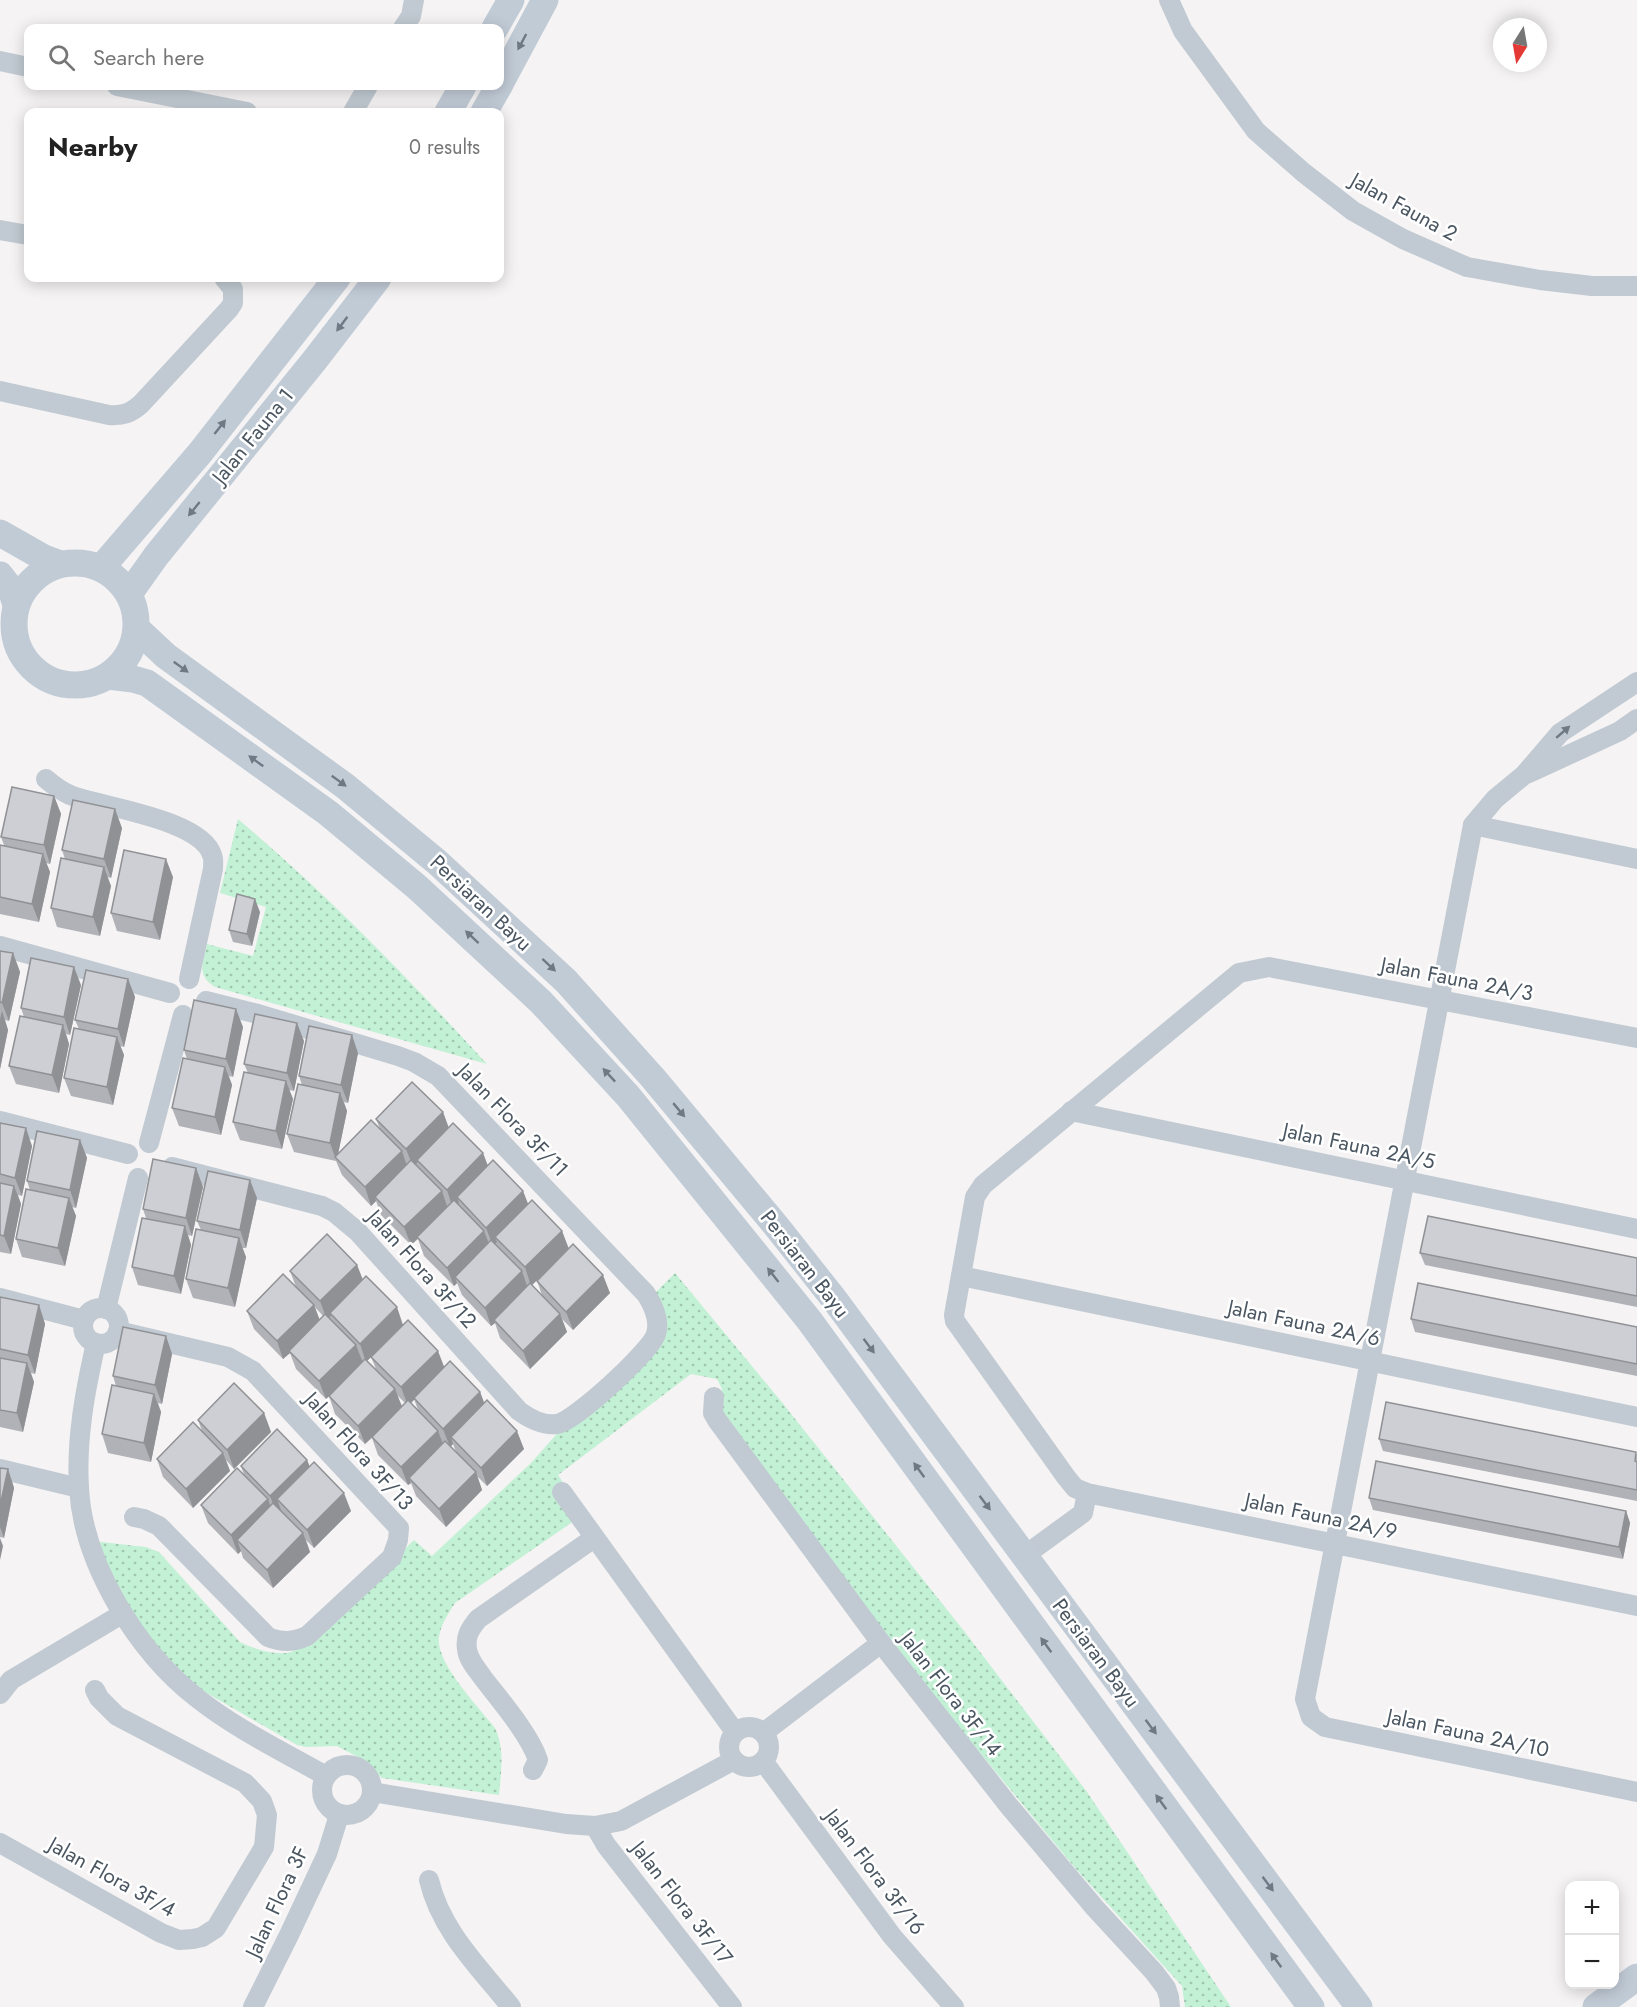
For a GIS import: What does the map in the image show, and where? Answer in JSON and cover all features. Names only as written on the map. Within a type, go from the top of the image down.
[{"type":"main road","points":[[497,24],[511,0]]},
{"type":"main road","points":[[504,76],[544,0]]},
{"type":"main road","points":[[450,108],[461,90]]},
{"type":"main road","points":[[486,108],[496,90]]},
{"type":"main road","points":[[101,568],[200,453],[334,282]]},
{"type":"main road","name":"Jalan Fauna 1","points":[[129,594],[156,556],[314,362],[375,282]]},
{"type":"main road","points":[[0,533],[44,558],[60,564]]},
{"type":"main road","points":[[0,575],[11,589],[16,605],[14,626],[18,647],[30,665],[46,678],[67,684],[88,684],[108,676],[124,662],[133,646],[137,629],[135,611],[129,594],[118,580],[101,568],[81,563],[60,564],[41,573],[26,587],[16,605]]},
{"type":"main road","name":"Persiaran Bayu","points":[[137,629],[175,663],[355,793],[437,862],[566,981],[653,1078],[834,1299],[1359,2007]]},
{"type":"main road","name":"Persiaran Bayu","points":[[108,676],[133,679],[147,684],[328,813],[417,887],[541,1002],[628,1095],[809,1320],[1311,2007]]},
{"type":"main road","points":[[1596,2007],[1637,1977]]},
{"type":"street","points":[[405,24],[411,16],[414,0]]},
{"type":"street","name":"Jalan Fauna 2","points":[[1169,0],[1183,31],[1256,131],[1304,173],[1353,211],[1403,239],[1467,267],[1540,280],[1592,286],[1636,286]]},
{"type":"street","points":[[0,61],[24,66]]},
{"type":"street","points":[[137,90],[227,108]]},
{"type":"street","points":[[355,108],[366,90]]},
{"type":"street","points":[[0,230],[24,235]]},
{"type":"street","points":[[0,391],[120,416],[134,411],[229,309],[233,289],[227,282]]},
{"type":"street","points":[[1335,1544],[1473,825],[1495,798],[1524,775],[1560,733],[1637,682]]},
{"type":"street","points":[[1524,775],[1620,731],[1637,719]]},
{"type":"street","points":[[46,779],[70,795],[124,808],[184,829],[206,845],[212,855],[213,868],[189,979]]},
{"type":"street","points":[[1473,825],[1637,859]]},
{"type":"street","points":[[0,946],[170,993]]},
{"type":"street","name":"Jalan Fauna 2A/3","points":[[1071,1111],[1239,973],[1269,967],[1637,1038]]},
{"type":"street","points":[[195,980],[204,989],[206,1002],[194,1014],[183,1015],[170,1004],[170,993],[176,982],[195,980]]},
{"type":"street","name":"Jalan Flora 3F/11","points":[[206,1002],[258,1014],[398,1056],[438,1076],[640,1287],[651,1302],[655,1311],[657,1333],[642,1354],[610,1384]]},
{"type":"street","points":[[149,1143],[183,1015]]},
{"type":"street","points":[[1024,1556],[1083,1513],[1087,1493],[1075,1488],[1066,1477],[955,1321],[954,1315],[975,1197],[983,1185],[1071,1111]]},
{"type":"street","name":"Jalan Fauna 2A/5","points":[[1071,1111],[1637,1228]]},
{"type":"street","points":[[0,1121],[128,1154]]},
{"type":"street","points":[[149,1143],[160,1151],[164,1164],[157,1176],[145,1180],[132,1174],[128,1168],[128,1154],[136,1145],[149,1143]]},
{"type":"street","name":"Jalan Flora 3F/12","points":[[164,1164],[322,1206],[334,1212],[358,1233],[519,1411],[533,1420],[549,1424],[564,1422],[577,1414],[610,1384]]},
{"type":"street","points":[[106,1309],[138,1178]]},
{"type":"street","name":"Jalan Fauna 2A/6","points":[[961,1276],[1637,1417]]},
{"type":"street","points":[[0,1298],[84,1320]]},
{"type":"street","points":[[106,1309],[117,1318],[118,1331],[110,1342],[96,1343],[85,1334],[84,1320],[93,1310],[106,1309]]},
{"type":"street","name":"Jalan Flora 3F/13","points":[[118,1331],[228,1357],[247,1367],[399,1528],[398,1540],[392,1557],[307,1636],[293,1642],[278,1641],[268,1637],[159,1527],[144,1519],[134,1517]]},
{"type":"street","points":[[96,1343],[80,1426],[79,1488],[81,1508],[93,1551],[122,1614],[160,1665],[195,1697],[218,1713],[326,1776]]},
{"type":"street","name":"Jalan Flora 3F/14","points":[[714,1397],[713,1413],[717,1420],[880,1642],[1009,1806],[1095,1908],[1154,1971],[1166,1988],[1170,2007]]},
{"type":"street","points":[[0,1469],[79,1488]]},
{"type":"street","points":[[562,1492],[735,1732]]},
{"type":"street","name":"Jalan Fauna 2A/9","points":[[1087,1493],[1637,1606]]},
{"type":"street","points":[[533,1770],[538,1760],[536,1754],[474,1665],[467,1650],[467,1635],[478,1619],[594,1539]]},
{"type":"street","name":"Jalan Fauna 2A/10","points":[[1335,1544],[1305,1698],[1311,1717],[1325,1727],[1637,1792]]},
{"type":"street","points":[[4,1682],[122,1614]]},
{"type":"street","points":[[763,1733],[880,1642]]},
{"type":"street","name":"Jalan Flora 3F/4","points":[[0,1843],[161,1933],[179,1940],[194,1939],[216,1928],[264,1847],[267,1815],[262,1801],[253,1790],[233,1776],[117,1716],[99,1698],[95,1690]]},
{"type":"street","points":[[749,1727],[763,1733],[768,1740],[769,1747],[763,1761],[748,1767],[735,1760],[730,1754],[729,1746],[730,1738],[735,1732],[749,1727]]},
{"type":"street","points":[[372,1792],[566,1824],[595,1826],[631,1816],[735,1760]]},
{"type":"street","name":"Jalan Flora 3F/16","points":[[763,1761],[892,1936],[954,2007]]},
{"type":"street","points":[[352,1765],[365,1772],[372,1792],[368,1805],[358,1813],[345,1816],[332,1811],[322,1799],[322,1783],[326,1776],[337,1767],[352,1765]]},
{"type":"street","name":"Jalan Flora 3F","points":[[253,2007],[327,1854],[339,1815]]},
{"type":"street","name":"Jalan Flora 3F/17","points":[[595,1826],[606,1845],[732,2007]]},
{"type":"street","points":[[429,1880],[433,1898],[444,1922],[511,2007]]},
{"type":"green space","points":[[238,819],[366,937],[487,1064],[215,987],[209,982],[202,968],[207,944],[253,956],[266,907],[220,893]]},
{"type":"green space","points":[[675,1273],[780,1400],[964,1631],[1087,1792],[1231,2007],[1185,2007],[1182,1986],[1076,1869],[938,1702],[740,1440],[723,1417],[722,1389],[717,1379],[691,1374],[558,1475],[584,1514],[455,1603],[445,1619],[439,1637],[444,1659],[460,1685],[495,1728],[498,1736],[502,1761],[499,1795],[382,1778],[360,1758],[337,1746],[297,1745],[198,1688],[149,1644],[92,1541],[146,1547],[159,1552],[240,1642],[272,1652],[293,1651],[308,1642],[414,1540],[432,1556],[531,1463],[577,1411],[649,1345],[650,1298]]},
{"type":"building","points":[[12,787],[54,796],[44,845],[1,837]]},
{"type":"building","points":[[73,800],[115,809],[104,859],[62,850]]},
{"type":"building","points":[[0,845],[43,854],[32,904],[0,897]]},
{"type":"building","points":[[124,850],[166,859],[153,922],[111,913]]},
{"type":"building","points":[[61,858],[104,867],[93,917],[51,908]]},
{"type":"building","points":[[237,894],[255,899],[247,934],[229,930]]},
{"type":"building","points":[[0,951],[13,953],[2,1003],[0,1002]]},
{"type":"building","points":[[31,958],[74,967],[64,1017],[21,1008]]},
{"type":"building","points":[[86,970],[128,979],[118,1029],[75,1020]]},
{"type":"building","points":[[194,1000],[236,1009],[226,1059],[184,1050]]},
{"type":"building","points":[[255,1014],[297,1023],[287,1073],[244,1064]]},
{"type":"building","points":[[20,1016],[63,1025],[52,1075],[9,1066]]},
{"type":"building","points":[[309,1026],[352,1035],[341,1085],[299,1076]]},
{"type":"building","points":[[74,1028],[117,1037],[107,1087],[64,1078]]},
{"type":"building","points":[[183,1058],[225,1067],[215,1117],[172,1108]]},
{"type":"building","points":[[244,1072],[286,1081],[276,1131],[233,1122]]},
{"type":"building","points":[[412,1082],[443,1112],[406,1149],[376,1119]]},
{"type":"building","points":[[298,1084],[340,1093],[330,1143],[287,1134]]},
{"type":"building","points":[[371,1120],[402,1151],[365,1187],[335,1157]]},
{"type":"building","points":[[0,1123],[26,1128],[15,1178],[0,1174]]},
{"type":"building","points":[[453,1123],[483,1153],[447,1190],[417,1160]]},
{"type":"building","points":[[37,1131],[80,1140],[70,1190],[27,1181]]},
{"type":"building","points":[[153,1159],[196,1168],[186,1218],[143,1209]]},
{"type":"building","points":[[411,1160],[442,1191],[404,1227],[375,1197]]},
{"type":"building","points":[[493,1160],[523,1191],[486,1228],[457,1197]]},
{"type":"building","points":[[208,1171],[250,1180],[240,1230],[197,1221]]},
{"type":"building","points":[[0,1183],[14,1186],[4,1236],[0,1235]]},
{"type":"building","points":[[26,1189],[69,1198],[58,1248],[16,1239]]},
{"type":"building","points":[[454,1200],[484,1231],[447,1268],[417,1237]]},
{"type":"building","points":[[532,1200],[562,1231],[525,1267],[495,1237]]},
{"type":"building","points":[[1428,1216],[1637,1258],[1637,1296],[1420,1253]]},
{"type":"building","points":[[142,1218],[185,1226],[174,1276],[132,1267]]},
{"type":"building","points":[[196,1229],[239,1238],[228,1288],[186,1279]]},
{"type":"building","points":[[327,1234],[357,1265],[320,1301],[290,1271]]},
{"type":"building","points":[[491,1240],[522,1271],[485,1308],[455,1277]]},
{"type":"building","points":[[573,1244],[603,1275],[566,1312],[537,1281]]},
{"type":"building","points":[[283,1274],[314,1305],[277,1341],[247,1311]]},
{"type":"building","points":[[366,1276],[397,1307],[360,1344],[330,1313]]},
{"type":"building","points":[[530,1283],[560,1314],[523,1351],[494,1320]]},
{"type":"building","points":[[1418,1283],[1637,1327],[1637,1364],[1411,1319]]},
{"type":"building","points":[[0,1297],[39,1305],[28,1355],[0,1349]]},
{"type":"building","points":[[325,1314],[356,1345],[319,1381],[289,1351]]},
{"type":"building","points":[[408,1320],[438,1351],[401,1387],[371,1357]]},
{"type":"building","points":[[123,1327],[166,1336],[155,1385],[113,1376]]},
{"type":"building","points":[[0,1358],[27,1363],[17,1413],[0,1410]]},
{"type":"building","points":[[365,1359],[395,1389],[358,1426],[329,1396]]},
{"type":"building","points":[[450,1361],[480,1392],[443,1429],[414,1398]]},
{"type":"building","points":[[234,1383],[264,1413],[227,1450],[198,1420]]},
{"type":"building","points":[[112,1385],[154,1394],[144,1443],[102,1434]]},
{"type":"building","points":[[408,1400],[438,1431],[401,1467],[372,1437]]},
{"type":"building","points":[[487,1400],[517,1431],[481,1468],[451,1437]]},
{"type":"building","points":[[1386,1402],[1636,1452],[1637,1490],[1379,1439]]},
{"type":"building","points":[[193,1422],[223,1453],[186,1489],[157,1459]]},
{"type":"building","points":[[277,1429],[307,1460],[270,1496],[241,1466]]},
{"type":"building","points":[[445,1441],[476,1472],[439,1509],[409,1478]]},
{"type":"building","points":[[1376,1461],[1626,1511],[1619,1547],[1369,1498]]},
{"type":"building","points":[[314,1462],[344,1493],[307,1530],[277,1499]]},
{"type":"building","points":[[0,1468],[8,1469],[0,1506]]},
{"type":"building","points":[[237,1468],[268,1499],[231,1535],[201,1505]]},
{"type":"building","points":[[273,1503],[303,1533],[267,1570],[237,1540]]}]
